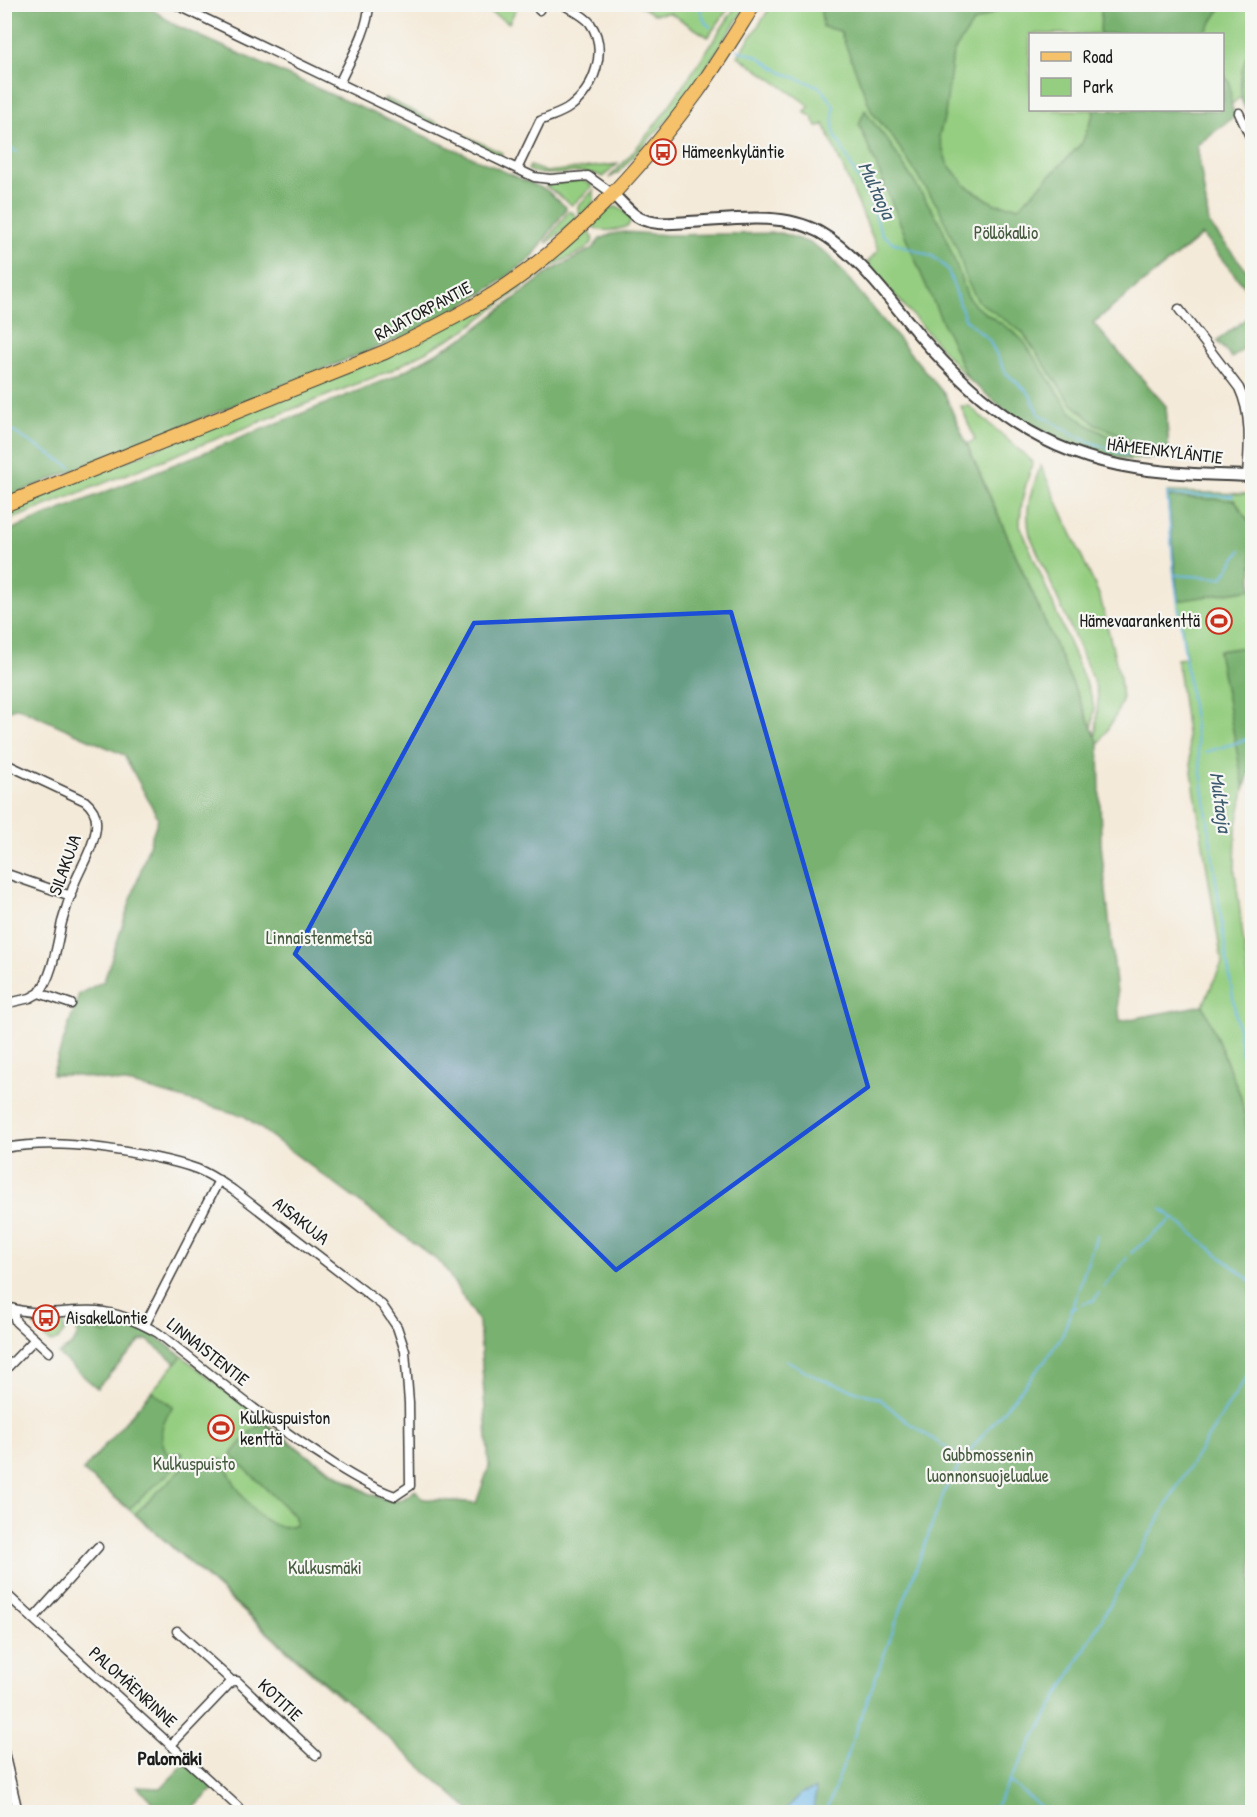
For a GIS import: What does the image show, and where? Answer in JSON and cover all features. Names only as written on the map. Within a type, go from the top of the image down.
[{"type":"main road","name":"RAJATORPANTIE","points":[[4,505],[329,376],[438,326],[495,293],[573,232],[646,158],[698,91],[754,4]]},
{"type":"street","name":"HÄMEENKYLÄNTIE","points":[[175,4],[534,177],[546,179],[588,176],[613,194],[636,216],[647,221],[681,223],[775,220],[820,232],[854,260],[956,376],[1004,417],[1049,443],[1093,459],[1135,468],[1176,473],[1250,476]]},
{"type":"street","points":[[339,84],[360,41],[369,4]]},
{"type":"street","points":[[517,169],[540,121],[563,112],[575,104],[586,92],[596,71],[598,51],[591,25],[562,4]]},
{"type":"street","points":[[1239,113],[1252,141]]},
{"type":"street","points":[[1179,309],[1239,388],[1244,398],[1250,476]]},
{"type":"street","name":"SILAKUJA","points":[[4,763],[85,801],[97,820],[96,829],[71,896],[45,984],[39,993]]},
{"type":"street","points":[[4,873],[71,896]]},
{"type":"street","points":[[4,1004],[30,998],[39,993],[71,1004]]},
{"type":"street","name":"AISAKUJA","points":[[4,1148],[53,1144],[119,1151],[167,1160],[197,1169],[219,1180],[382,1305],[397,1327],[405,1351],[410,1403],[410,1486],[403,1491]]},
{"type":"street","points":[[145,1325],[219,1180]]},
{"type":"street","points":[[8,1307],[16,1322],[49,1352]]},
{"type":"street","name":"LINNAISTENTIE","points":[[8,1307],[38,1312],[97,1311],[121,1316],[145,1325],[288,1434],[321,1456],[381,1491],[395,1496],[403,1491]]},
{"type":"street","points":[[4,1371],[35,1339]]},
{"type":"street","points":[[33,1619],[98,1547]]},
{"type":"street","name":"PALOMÄENRINNE","points":[[4,1592],[238,1807]]},
{"type":"street","points":[[177,1631],[232,1681]]},
{"type":"street","name":"KOTITIE","points":[[172,1744],[232,1681],[237,1682],[316,1755]]},
{"type":"street","points":[[4,1752],[18,1812]]},
{"type":"highlighted area","points":[[731,612],[868,1087],[616,1270],[295,954],[474,623]]},
{"type":"green space","points":[[517,4],[518,5],[509,23],[477,5],[464,11],[457,5]]},
{"type":"green space","points":[[1106,4],[1223,5],[1205,33],[1100,33],[1101,12]]},
{"type":"green space","points":[[5,5],[146,5],[175,25],[546,190],[566,209],[531,259],[494,286],[408,335],[5,498]]},
{"type":"green space","points":[[639,5],[731,5],[708,37],[670,13],[653,14]]},
{"type":"green space","points":[[737,5],[747,5],[683,103],[618,173],[609,178],[645,138]]},
{"type":"green space","name":"Pöllökallio","points":[[772,5],[1252,5],[1252,102],[1245,108],[1240,97],[1231,105],[1235,116],[1197,145],[1209,224],[1212,227],[1093,323],[1166,406],[1169,457],[1130,460],[1089,451],[968,379],[867,263],[878,250],[824,124],[817,127],[812,117],[804,112],[810,106],[738,56]]},
{"type":"green space","points":[[820,5],[1009,5],[973,23],[953,53],[945,115],[939,136],[947,163],[966,186],[995,204],[1019,207],[1082,143],[1095,111],[1224,111],[1224,75],[1230,83],[1231,104],[1235,116],[1197,145],[1209,224],[1252,277],[1252,296],[1202,235],[1093,323],[1166,406],[1169,457],[1138,458],[1131,442],[1096,424],[1071,403],[1022,332],[978,301],[967,281],[958,251],[939,208],[893,138],[872,112],[840,31],[823,27]]},
{"type":"green space","points":[[1252,42],[1252,102],[1245,108],[1241,91],[1241,75]]},
{"type":"green space","points":[[385,98],[502,153],[500,157],[383,102]]},
{"type":"green space","points":[[865,110],[890,144],[941,224],[967,295],[976,307],[1014,332],[1024,342],[1069,410],[1086,424],[1124,444],[1130,460],[1061,442],[1010,414],[968,379],[924,281],[859,124]]},
{"type":"green space","points":[[618,164],[603,177],[584,172],[547,174],[528,170],[530,166],[546,172]]},
{"type":"green space","points":[[582,180],[593,186],[572,205],[546,186],[546,184]]},
{"type":"green space","points":[[594,190],[594,202],[581,216],[578,213],[578,206]]},
{"type":"green space","points":[[616,207],[632,218],[628,226],[607,230],[597,229],[588,224],[606,209]]},
{"type":"green space","points":[[568,212],[572,212],[578,219],[547,243],[547,241]]},
{"type":"green space","points":[[586,227],[593,237],[592,243],[585,250],[548,268],[465,330],[392,370],[5,522],[5,510],[421,341]]},
{"type":"green space","points":[[624,232],[668,235],[781,233],[810,243],[828,254],[945,395],[1099,744],[1101,844],[1120,1021],[1203,1005],[1241,1097],[1252,1158],[1252,1812],[472,1812],[135,1514],[186,1465],[222,1459],[242,1495],[261,1517],[272,1524],[284,1527],[296,1524],[295,1517],[231,1455],[252,1430],[264,1423],[327,1470],[381,1498],[398,1501],[415,1490],[423,1499],[476,1503],[489,1467],[479,1323],[443,1265],[244,1116],[132,1084],[71,1075],[52,1075],[79,994],[104,981],[158,818],[124,755],[17,707],[5,712],[5,532],[395,376],[465,337],[549,272],[592,249],[600,239]]},
{"type":"green space","points":[[1252,314],[1252,342],[1232,358],[1217,341]]},
{"type":"green space","points":[[961,406],[969,406],[1033,462],[1022,500],[1020,525],[1092,698],[1094,709],[1092,729],[967,444],[975,440]]},
{"type":"green space","points":[[1041,466],[1100,597],[1120,678],[1122,700],[1099,744],[1096,738],[1098,697],[1094,682],[1028,526],[1030,500]]},
{"type":"green space","points":[[1167,492],[1252,494],[1252,763],[1236,830],[1235,871],[1252,1010],[1252,1158],[1241,1097],[1203,1005],[1222,963],[1195,794],[1177,659],[1186,658],[1174,575]]},
{"type":"green space","points":[[1168,497],[1235,500],[1252,527],[1252,589],[1178,601]]},
{"type":"green space","points":[[1252,646],[1252,763],[1244,789],[1218,651]]},
{"type":"green space","points":[[66,1314],[93,1314],[131,1324],[107,1334],[80,1321],[76,1329]]},
{"type":"green space","points":[[35,1319],[58,1319],[64,1326],[64,1333],[56,1341],[49,1342],[31,1322]]},
{"type":"green space","points":[[88,1319],[95,1330],[107,1334],[123,1325],[135,1325],[149,1332],[182,1356],[176,1363],[147,1340],[141,1341],[97,1388],[58,1354],[74,1342],[79,1321]]},
{"type":"green space","points":[[182,1356],[307,1455],[370,1494],[397,1501],[415,1490],[423,1499],[477,1503],[341,1699],[146,1524],[83,1471]]},
{"type":"green space","points":[[152,1391],[173,1407],[162,1430],[162,1442],[168,1454],[183,1453],[179,1463],[129,1509],[83,1471]]},
{"type":"green space","points":[[185,1763],[214,1788],[190,1812],[151,1812],[157,1806],[137,1787],[161,1788]]},
{"type":"water","points":[[816,1789],[813,1812],[783,1812],[802,1793]]},
{"type":"waterway","name":"Multaoja","points":[[698,4],[705,22],[710,27]]},
{"type":"waterway","name":"Multaoja","points":[[738,50],[757,56],[783,73],[823,90],[834,106],[835,135],[869,199],[882,234],[892,242],[932,256],[948,270],[965,319],[989,340],[1006,373],[1029,393],[1039,414],[1082,439],[1127,455]]},
{"type":"waterway","points":[[4,144],[17,152]]},
{"type":"waterway","points":[[4,426],[71,467]]},
{"type":"waterway","name":"Multaoja","points":[[1167,492],[1174,575],[1226,954],[1252,1116]]},
{"type":"waterway","points":[[1167,495],[1233,496]]},
{"type":"waterway","points":[[1174,575],[1222,578],[1241,550]]},
{"type":"waterway","points":[[1206,752],[1252,738]]},
{"type":"waterway","points":[[1162,1209],[1252,1282]]},
{"type":"waterway","points":[[1131,1253],[1173,1219]]},
{"type":"waterway","points":[[826,1812],[945,1490],[963,1459],[1045,1361],[1063,1334],[1097,1235]]},
{"type":"waterway","points":[[1103,1288],[1127,1258]]},
{"type":"waterway","points":[[1082,1304],[1094,1300],[1099,1293]]},
{"type":"waterway","points":[[1070,1309],[1077,1307]]},
{"type":"waterway","points":[[786,1360],[820,1379],[880,1399],[906,1421],[963,1459]]},
{"type":"waterway","points":[[992,1812],[1178,1485],[1252,1368]]},
{"type":"waterway","points":[[1010,1782],[1047,1812]]},
{"type":"place","name":"Hämeenkyläntie","points":[[663,152]]},
{"type":"place","name":"Hämevaarankenttä","points":[[1219,621]]},
{"type":"place","name":"Aisakellontie","points":[[46,1318]]},
{"type":"place","name":"Kulkuspuiston kenttä","points":[[221,1428]]},
{"type":"district","name":"Palomäki","points":[[170,1758]]},
{"type":"park label","name":"Linnaistenmetsä","points":[[319,938]]},
{"type":"park label","name":"Kulkuspuisto","points":[[194,1464]]},
{"type":"park label","name":"Gubbmossenin luonnonsuojelualue","points":[[988,1465]]},
{"type":"park label","name":"Kulkusmäki","points":[[325,1568]]}]
